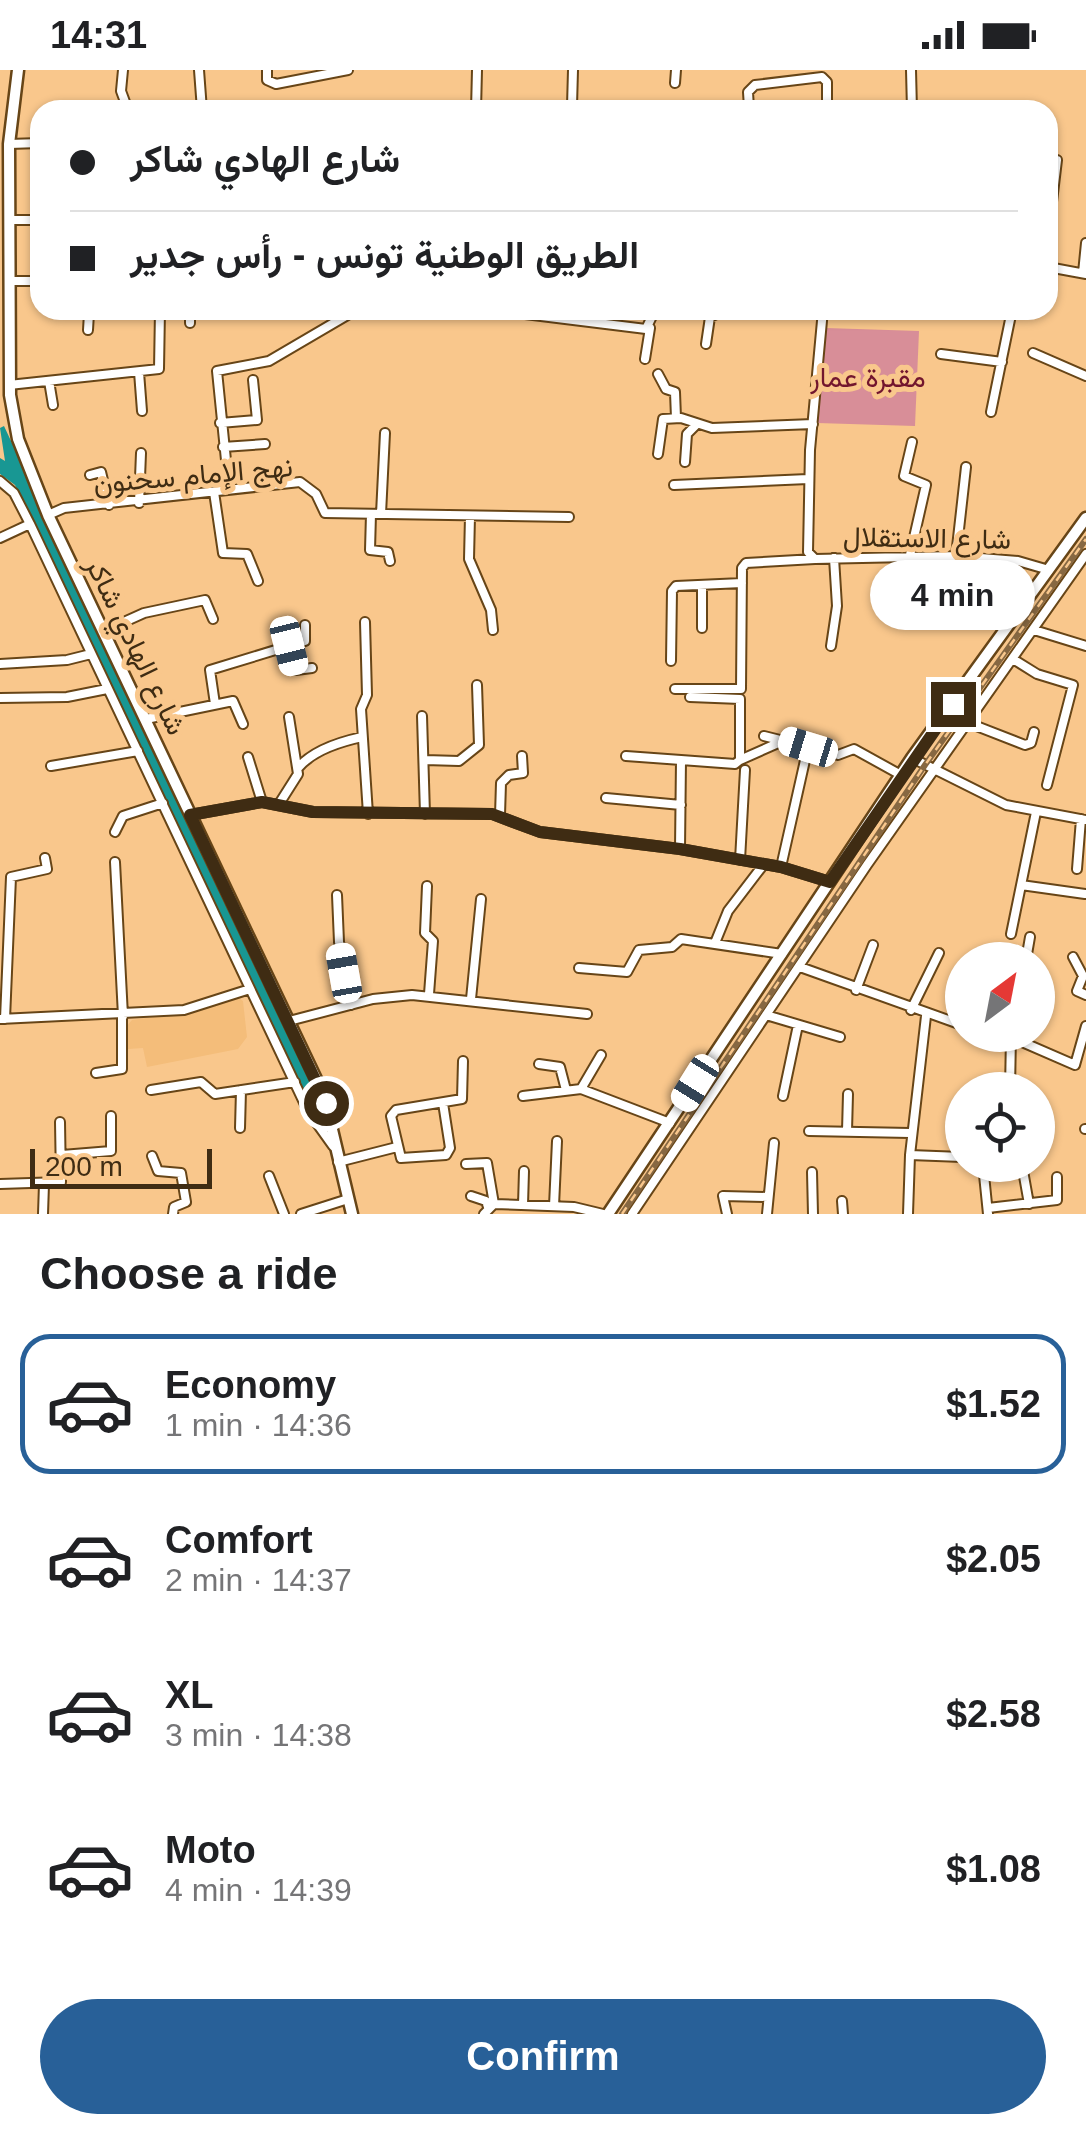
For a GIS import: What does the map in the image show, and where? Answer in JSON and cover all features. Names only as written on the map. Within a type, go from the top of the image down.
[{"type":"main road","name":"شارع الهادي شاكر","points":[[18,70],[9,144],[7,227],[12,281],[8,418],[48,515],[324,1096],[352,1214]]},
{"type":"main road","points":[[606,1214],[912,758],[1086,518]]},
{"type":"street","points":[[124,70],[121,91],[124,100]]},
{"type":"street","points":[[199,70],[201,100]]},
{"type":"street","points":[[267,70],[268,80],[276,84],[348,70]]},
{"type":"street","points":[[476,100],[477,70]]},
{"type":"street","points":[[572,100],[574,70]]},
{"type":"street","points":[[676,70],[676,83]]},
{"type":"street","points":[[910,70],[912,100]]},
{"type":"street","points":[[748,100],[748,92],[755,85],[822,77],[827,82],[828,100]]},
{"type":"street","points":[[9,144],[30,143]]},
{"type":"street","points":[[1058,268],[1084,274],[1086,244]]},
{"type":"street","points":[[12,281],[30,281]]},
{"type":"street","points":[[88,330],[89,320]]},
{"type":"street","points":[[9,385],[140,372],[161,366],[160,320]]},
{"type":"street","points":[[229,490],[217,371],[268,361],[338,320]]},
{"type":"street","points":[[580,320],[650,328]]},
{"type":"street","points":[[645,360],[652,320]]},
{"type":"street","points":[[706,344],[710,320]]},
{"type":"street","name":"شارع الاستقلال","points":[[822,320],[808,478],[807,546],[816,558],[956,556],[1018,561],[1049,570]]},
{"type":"street","points":[[991,412],[1010,320]]},
{"type":"street","points":[[1033,352],[1086,376]]},
{"type":"street","points":[[942,354],[1002,362]]},
{"type":"street","points":[[140,372],[142,411]]},
{"type":"street","points":[[658,374],[666,389],[675,392],[676,418]]},
{"type":"street","points":[[220,424],[257,420],[253,380]]},
{"type":"street","points":[[50,381],[54,404]]},
{"type":"street","points":[[658,454],[659,424],[676,418],[712,428],[813,424]]},
{"type":"street","points":[[685,462],[687,434],[697,424]]},
{"type":"street","points":[[382,514],[385,433]]},
{"type":"street","points":[[910,555],[926,486],[904,476],[912,442]]},
{"type":"street","points":[[224,446],[265,444]]},
{"type":"street","points":[[139,502],[141,454]]},
{"type":"street","points":[[956,556],[966,466]]},
{"type":"street","points":[[90,476],[101,472],[109,505]]},
{"type":"street","points":[[674,485],[808,478]]},
{"type":"street","points":[[0,481],[14,493],[30,524],[295,1082],[333,1146]]},
{"type":"street","name":"نهج الإمام سحنون","points":[[48,515],[64,508],[300,482],[316,494],[325,513],[568,516]]},
{"type":"street","points":[[214,492],[223,553],[247,554],[258,581]]},
{"type":"street","points":[[371,514],[370,550],[388,552],[390,562]]},
{"type":"street","points":[[470,516],[468,559],[492,610],[493,630]]},
{"type":"street","points":[[0,538],[30,524]]},
{"type":"street","points":[[675,689],[740,689],[744,685],[742,582],[746,562],[816,558]]},
{"type":"street","points":[[831,646],[837,606],[834,558]]},
{"type":"street","points":[[632,1214],[966,722],[1085,559]]},
{"type":"street","points":[[671,661],[672,591],[676,586],[742,582]]},
{"type":"street","points":[[702,585],[702,628]]},
{"type":"street","points":[[104,630],[144,613],[206,600],[214,619]]},
{"type":"street","points":[[365,622],[367,695],[361,710],[368,814]]},
{"type":"street","points":[[216,704],[209,674],[212,668],[306,640],[305,625]]},
{"type":"street","points":[[1034,630],[1086,646]]},
{"type":"street","points":[[289,646],[296,670],[312,668]]},
{"type":"street","points":[[0,664],[67,660],[92,654]]},
{"type":"street","points":[[1014,659],[1036,674],[1073,685],[1046,786]]},
{"type":"street","points":[[425,760],[460,760],[480,745],[477,685]]},
{"type":"street","points":[[0,698],[67,697],[107,689]]},
{"type":"street","points":[[690,697],[740,699],[740,760]]},
{"type":"street","points":[[146,719],[236,702],[243,724]]},
{"type":"street","points":[[289,716],[298,768]]},
{"type":"street","points":[[422,716],[425,814]]},
{"type":"street","points":[[966,722],[1025,745],[1034,732]]},
{"type":"street","points":[[764,736],[838,755],[854,749],[901,775]]},
{"type":"street","points":[[279,804],[306,759],[362,737]]},
{"type":"street","points":[[626,756],[736,764],[785,740]]},
{"type":"street","points":[[781,867],[808,747]]},
{"type":"street","points":[[51,766],[138,751]]},
{"type":"street","points":[[248,756],[262,802]]},
{"type":"street","points":[[500,815],[502,783],[509,776],[523,773],[522,756]]},
{"type":"street","points":[[912,758],[993,800],[1084,820],[1077,869]]},
{"type":"street","points":[[680,849],[681,760]]},
{"type":"street","points":[[740,860],[745,770]]},
{"type":"street","points":[[606,798],[681,805]]},
{"type":"street","points":[[190,815],[262,802],[313,812],[500,815],[560,836],[680,849],[781,867],[830,882]]},
{"type":"street","points":[[115,832],[124,816],[164,803]]},
{"type":"street","points":[[1011,934],[1036,812]]},
{"type":"street","points":[[46,858],[48,869],[12,877],[2,1019],[184,1010],[250,989]]},
{"type":"street","points":[[96,1073],[122,1069],[116,862]]},
{"type":"street","points":[[714,943],[728,911],[764,864]]},
{"type":"street","points":[[1021,885],[1086,894]]},
{"type":"street","points":[[427,886],[425,933],[432,941],[429,994]]},
{"type":"street","points":[[337,895],[339,942],[350,1005]]},
{"type":"street","points":[[471,999],[481,900]]},
{"type":"street","points":[[1029,942],[1030,937]]},
{"type":"street","points":[[580,968],[627,972],[639,950],[672,947],[681,939],[782,954]]},
{"type":"street","points":[[856,990],[873,945]]},
{"type":"street","points":[[911,1010],[939,953]]},
{"type":"street","points":[[1073,958],[1083,976],[1078,993],[1086,995]]},
{"type":"street","points":[[800,967],[945,1021]]},
{"type":"street","points":[[289,1021],[350,1005],[429,994],[587,1014]]},
{"type":"street","points":[[766,1015],[840,1037]]},
{"type":"street","points":[[908,1214],[910,1133],[926,1016]]},
{"type":"street","points":[[783,1096],[798,1024]]},
{"type":"street","points":[[1047,1052],[1075,1065],[1086,1026]]},
{"type":"street","points":[[581,1090],[601,1055]]},
{"type":"street","points":[[442,1103],[450,1148],[446,1155],[408,1161],[400,1158],[392,1116],[396,1110],[462,1099],[463,1060]]},
{"type":"street","points":[[540,1064],[560,1067],[566,1090]]},
{"type":"street","points":[[151,1090],[200,1082],[212,1093],[295,1082]]},
{"type":"street","points":[[240,1128],[241,1090]]},
{"type":"street","points":[[523,1096],[581,1090],[670,1122]]},
{"type":"street","points":[[847,1131],[848,1094]]},
{"type":"street","points":[[62,1155],[111,1152],[112,1116]]},
{"type":"street","points":[[0,1184],[62,1180],[60,1122]]},
{"type":"street","points":[[809,1131],[910,1133]]},
{"type":"street","points":[[554,1206],[557,1141]]},
{"type":"street","points":[[767,1214],[774,1142]]},
{"type":"street","points":[[338,1162],[397,1147]]},
{"type":"street","points":[[910,1155],[945,1156]]},
{"type":"street","points":[[152,1156],[158,1171],[181,1173],[186,1202],[174,1206],[173,1214]]},
{"type":"street","points":[[466,1164],[487,1163],[489,1208]]},
{"type":"street","points":[[523,1206],[524,1171]]},
{"type":"street","points":[[812,1172],[813,1214]]},
{"type":"street","points":[[269,1176],[284,1214]]},
{"type":"street","points":[[985,1182],[988,1211],[1058,1200],[1057,1177]]},
{"type":"street","points":[[1025,1182],[1029,1204]]},
{"type":"street","points":[[44,1184],[44,1214]]},
{"type":"street","points":[[472,1196],[486,1201],[489,1208]]},
{"type":"street","points":[[727,1214],[723,1196],[768,1197]]},
{"type":"street","points":[[301,1214],[348,1200]]},
{"type":"street","points":[[842,1201],[843,1214]]},
{"type":"street","points":[[489,1208],[554,1206],[606,1214]]},
{"type":"shaded area","points":[[949,559],[1027,567],[1028,581],[1003,611],[947,570]]},
{"type":"shaded area","points":[[237,997],[243,1001],[247,1037],[238,1049],[147,1067],[143,1048],[128,1049],[126,1027],[132,1020],[198,1011]]},
{"type":"green space","name":"مقبرة عمار","points":[[826,328],[919,331],[915,426],[817,423]]},
{"type":"water","points":[[4,426],[313,1086],[320,1103],[310,1108],[15,485],[0,474],[0,458],[5,461],[0,428]]},
{"type":"railway","points":[[622,1214],[925,765],[1086,539]]},
{"type":"route","points":[[326,1103],[190,815],[262,802],[313,812],[492,814],[540,832],[680,849],[781,867],[830,882],[953,704]]}]
